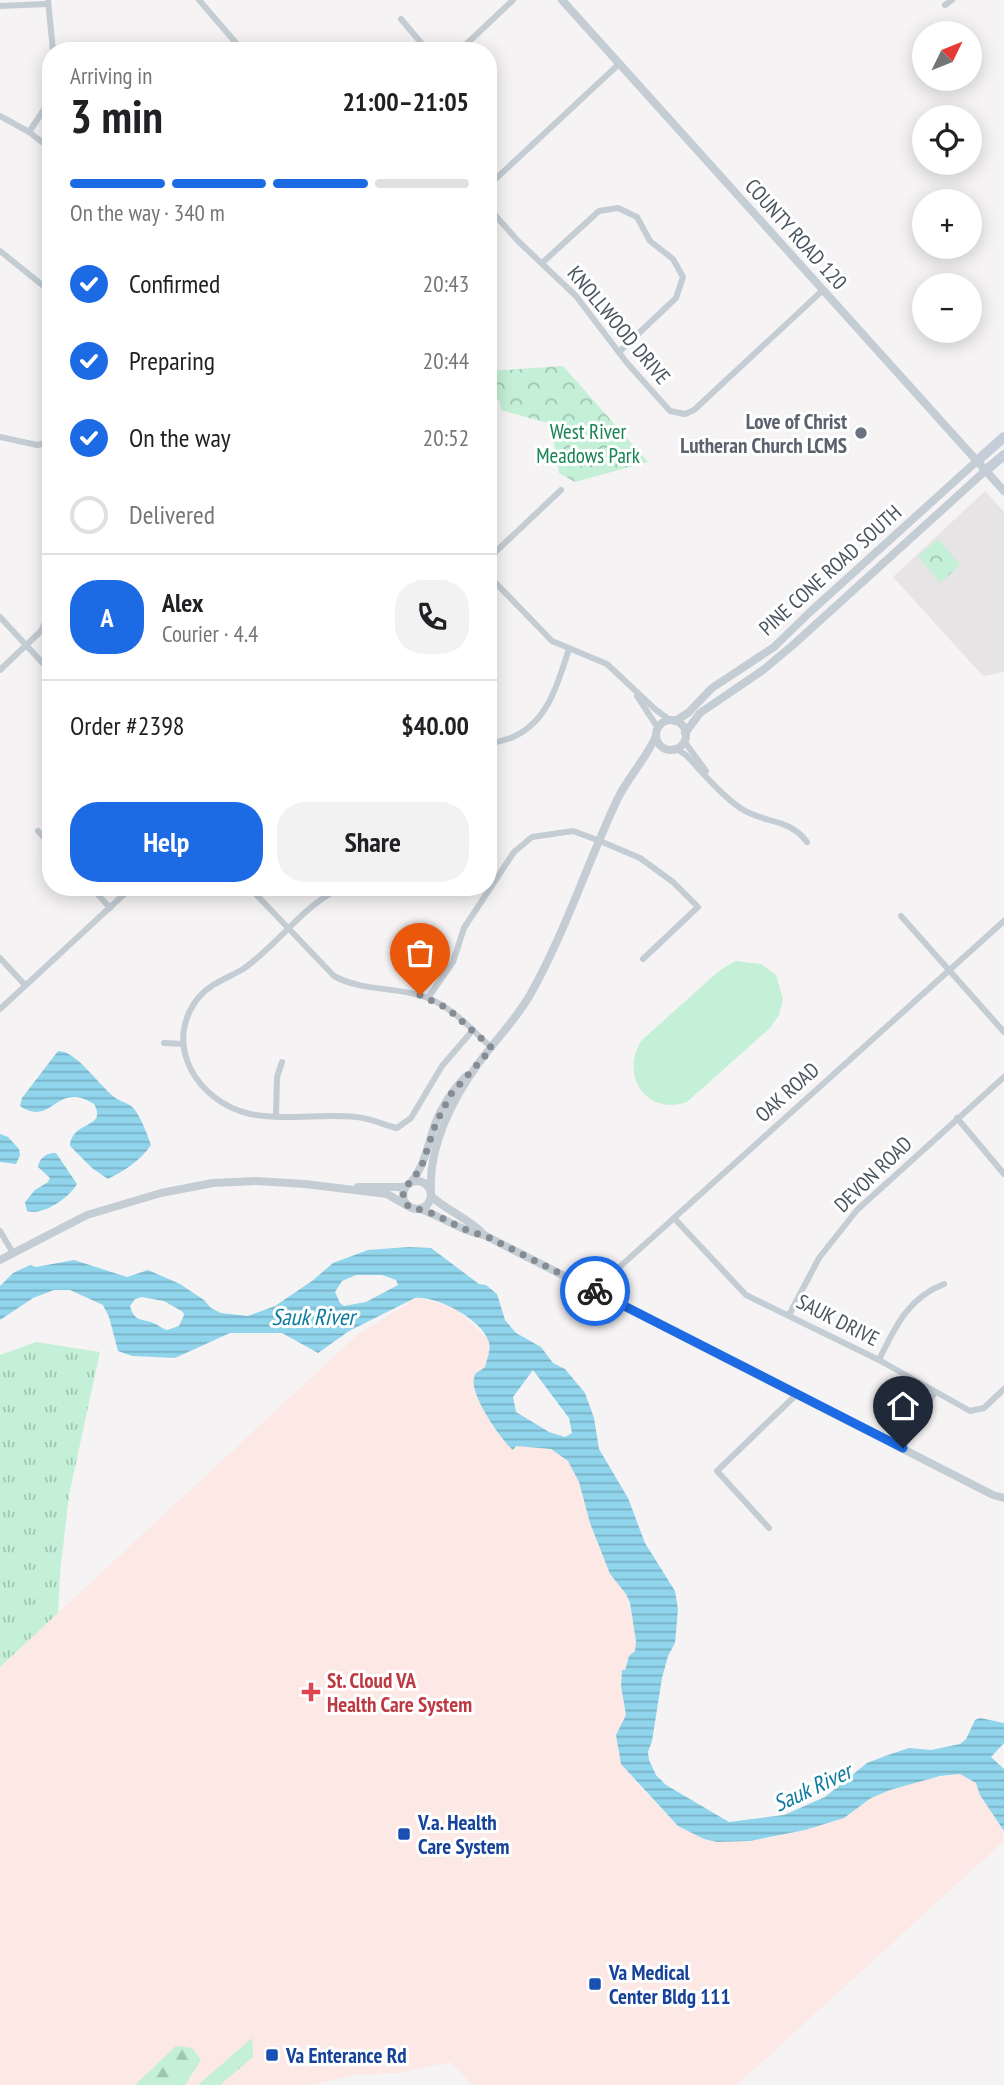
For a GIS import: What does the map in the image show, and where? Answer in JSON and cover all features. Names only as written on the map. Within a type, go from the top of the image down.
[{"type":"main road","name":"PINE CONE ROAD SOUTH","points":[[977,461],[1004,437]]},
{"type":"main road","name":"PINE CONE ROAD SOUTH","points":[[985,471],[1004,455]]},
{"type":"street","points":[[199,0],[235,42]]},
{"type":"street","points":[[469,42],[513,0]]},
{"type":"street","name":"COUNTY ROAD 120","points":[[562,0],[1004,491]]},
{"type":"street","points":[[945,5],[952,0]]},
{"type":"street","points":[[0,6],[4,8],[48,2],[52,42]]},
{"type":"street","points":[[401,19],[420,42]]},
{"type":"street","points":[[497,178],[619,64]]},
{"type":"street","points":[[29,132],[42,112]]},
{"type":"street","points":[[0,116],[42,142]]},
{"type":"street","points":[[542,264],[599,211],[618,208],[636,217],[650,242],[673,259],[682,277],[676,298],[619,352]]},
{"type":"street","name":"KNOLLWOOD DRIVE","points":[[497,217],[576,296],[619,352],[670,411],[685,414],[694,410],[823,290]]},
{"type":"street","points":[[0,251],[42,285]]},
{"type":"street","points":[[0,437],[42,444]]},
{"type":"street","name":"PINE CONE ROAD SOUTH","points":[[673,720],[688,713],[712,688],[774,647],[977,461]]},
{"type":"street","name":"PINE CONE ROAD SOUTH","points":[[685,737],[700,713],[788,650],[985,471]]},
{"type":"street","points":[[497,550],[561,490]]},
{"type":"street","points":[[497,585],[552,641],[607,664],[656,710],[682,725],[685,737],[722,792]]},
{"type":"street","points":[[0,617],[42,662]]},
{"type":"street","points":[[0,670],[42,629]]},
{"type":"street","points":[[497,741],[516,736],[538,719],[552,698],[569,649]]},
{"type":"street","points":[[628,683],[657,732],[658,742],[664,748]]},
{"type":"street","points":[[327,1186],[404,1187],[412,1181],[421,1168],[445,1104],[516,1017],[538,980],[618,799],[663,722],[673,720]]},
{"type":"street","points":[[676,748],[685,737]]},
{"type":"street","points":[[637,767],[654,751],[676,748],[749,814],[791,827],[807,842]]},
{"type":"street","points":[[38,831],[42,835]]},
{"type":"street","points":[[497,878],[514,852],[532,837],[573,831],[639,858],[673,882],[698,907],[643,959]]},
{"type":"street","points":[[99,896],[110,908]]},
{"type":"street","points":[[0,1009],[123,896]]},
{"type":"street","points":[[257,896],[328,971],[342,981],[428,998],[447,1008],[492,1048]]},
{"type":"street","points":[[327,896],[249,964],[212,985],[201,995],[187,1017],[182,1044],[184,1055],[192,1073],[213,1096],[250,1114],[355,1116],[397,1128],[411,1118],[442,1066],[473,1030]]},
{"type":"street","points":[[428,998],[453,962],[464,928],[485,896]]},
{"type":"street","points":[[901,916],[1004,1032]]},
{"type":"street","name":"OAK ROAD","points":[[594,1290],[1004,921]]},
{"type":"street","points":[[0,958],[25,985]]},
{"type":"street","points":[[164,1043],[182,1044]]},
{"type":"street","points":[[276,1116],[277,1077],[282,1062]]},
{"type":"street","points":[[420,1209],[429,1203],[431,1171],[439,1139],[455,1103],[477,1065]]},
{"type":"street","name":"DEVON ROAD","points":[[789,1315],[819,1258],[857,1210],[1004,1077]]},
{"type":"street","points":[[957,1118],[1004,1174]]},
{"type":"street","points":[[0,1260],[87,1215],[181,1189],[244,1181],[286,1181],[387,1194],[413,1209],[420,1209],[456,1223],[473,1234],[484,1235],[993,1495],[1004,1498]]},
{"type":"street","points":[[412,1181],[425,1183],[444,1208],[476,1226],[484,1235]]},
{"type":"street","points":[[404,1187],[402,1198],[406,1205]]},
{"type":"street","name":"SAUK DRIVE","points":[[674,1218],[746,1295],[879,1360],[970,1411],[984,1408],[1004,1389]]},
{"type":"street","points":[[0,1231],[13,1253]]},
{"type":"street","points":[[879,1360],[899,1320],[926,1291],[944,1284]]},
{"type":"street","points":[[903,1448],[935,1392]]},
{"type":"street","points":[[769,1528],[717,1471],[796,1395]]},
{"type":"shaded area","points":[[985,491],[1004,512],[1004,672],[983,676],[893,577]]},
{"type":"shaded area","name":"St. Cloud VA Health Care System","points":[[419,1297],[457,1310],[488,1339],[490,1349],[485,1367],[474,1385],[487,1417],[505,1443],[551,1449],[568,1461],[579,1482],[590,1523],[610,1574],[626,1594],[635,1628],[635,1651],[626,1662],[625,1670],[622,1670],[621,1686],[626,1715],[616,1735],[620,1760],[639,1786],[678,1826],[704,1839],[717,1842],[765,1839],[844,1818],[871,1798],[890,1790],[924,1779],[960,1774],[977,1783],[980,1795],[993,1816],[1001,1823],[1004,1841],[737,2085],[472,2085],[451,2062],[398,2073],[356,2075],[310,2085],[0,2085],[0,1667],[357,1335]]},
{"type":"green space","name":"West River Meadows Park","points":[[563,366],[648,462],[575,482],[559,473],[551,424],[501,410],[497,399],[497,370]]},
{"type":"green space","points":[[938,539],[960,565],[940,583],[918,556]]},
{"type":"green space","points":[[735,961],[761,964],[776,975],[783,999],[779,1015],[770,1028],[687,1102],[672,1105],[649,1098],[635,1079],[636,1053],[642,1040],[719,971]]},
{"type":"green space","points":[[36,1342],[100,1352],[69,1495],[58,1613],[0,1667],[0,1355]]},
{"type":"green space","points":[[252,2038],[253,2057],[220,2085],[198,2085]]},
{"type":"green space","points":[[176,2046],[192,2048],[201,2060],[185,2085],[135,2085]]},
{"type":"water","points":[[58,1051],[73,1057],[110,1094],[129,1104],[140,1118],[146,1132],[151,1145],[147,1150],[132,1165],[108,1179],[92,1168],[70,1146],[77,1132],[96,1117],[94,1104],[71,1097],[40,1112],[20,1106],[22,1098]]},
{"type":"water","points":[[0,1134],[8,1137],[19,1149],[20,1155],[16,1164],[0,1162]]},
{"type":"water","points":[[56,1153],[77,1184],[55,1205],[40,1211],[27,1211],[25,1202],[50,1178],[38,1167],[40,1161],[47,1155]]},
{"type":"water","name":"Sauk River","points":[[431,1248],[497,1294],[505,1320],[516,1333],[541,1347],[553,1363],[565,1369],[585,1393],[594,1418],[599,1449],[628,1498],[645,1543],[675,1591],[678,1609],[675,1643],[662,1678],[648,1752],[656,1775],[666,1785],[729,1822],[784,1815],[825,1797],[867,1763],[909,1748],[931,1750],[960,1744],[966,1739],[975,1720],[980,1718],[1004,1723],[1004,1743],[991,1757],[1004,1769],[1004,1831],[980,1795],[976,1783],[960,1774],[940,1776],[890,1790],[871,1798],[844,1818],[805,1830],[750,1841],[717,1842],[704,1839],[678,1826],[621,1764],[616,1735],[626,1715],[621,1686],[622,1670],[625,1670],[629,1656],[635,1651],[636,1641],[630,1603],[610,1574],[590,1523],[579,1482],[568,1461],[551,1449],[516,1446],[513,1450],[501,1437],[481,1405],[474,1385],[476,1374],[485,1367],[489,1343],[476,1324],[445,1304],[415,1298],[349,1331],[318,1353],[282,1333],[230,1333],[175,1358],[132,1356],[118,1351],[103,1305],[70,1290],[54,1290],[33,1298],[0,1320],[0,1286],[13,1273],[30,1265],[36,1267],[74,1260],[127,1277],[148,1270],[180,1284],[221,1313],[248,1316],[275,1306],[333,1263],[368,1250]],"holes":[[[356,1275],[382,1275],[396,1280],[398,1285],[366,1302],[344,1306],[335,1292],[342,1281]],[[142,1297],[164,1301],[183,1312],[179,1326],[167,1330],[138,1318],[130,1306],[135,1299]],[[533,1370],[569,1418],[572,1433],[565,1437],[549,1432],[516,1412],[513,1397]]]},
{"type":"way so far","points":[[420,995],[440,1003],[454,1013],[492,1048],[445,1104],[421,1168],[404,1187],[404,1202],[413,1209],[427,1211],[456,1223],[473,1234],[484,1235],[595,1291]]},
{"type":"place","name":"Love of Christ Lutheran Church LCMS","points":[[861,433]]},
{"type":"place","name":"St. Cloud VA Health Care System","points":[[311,1692]]},
{"type":"place","name":"V.a. Health Care System","points":[[404,1834]]},
{"type":"place","name":"Va Medical Center Bldg 111","points":[[595,1984]]},
{"type":"place","name":"Va Enterance Rd","points":[[272,2055]]},
{"type":"route","points":[[595,1291],[903,1448]]}]
